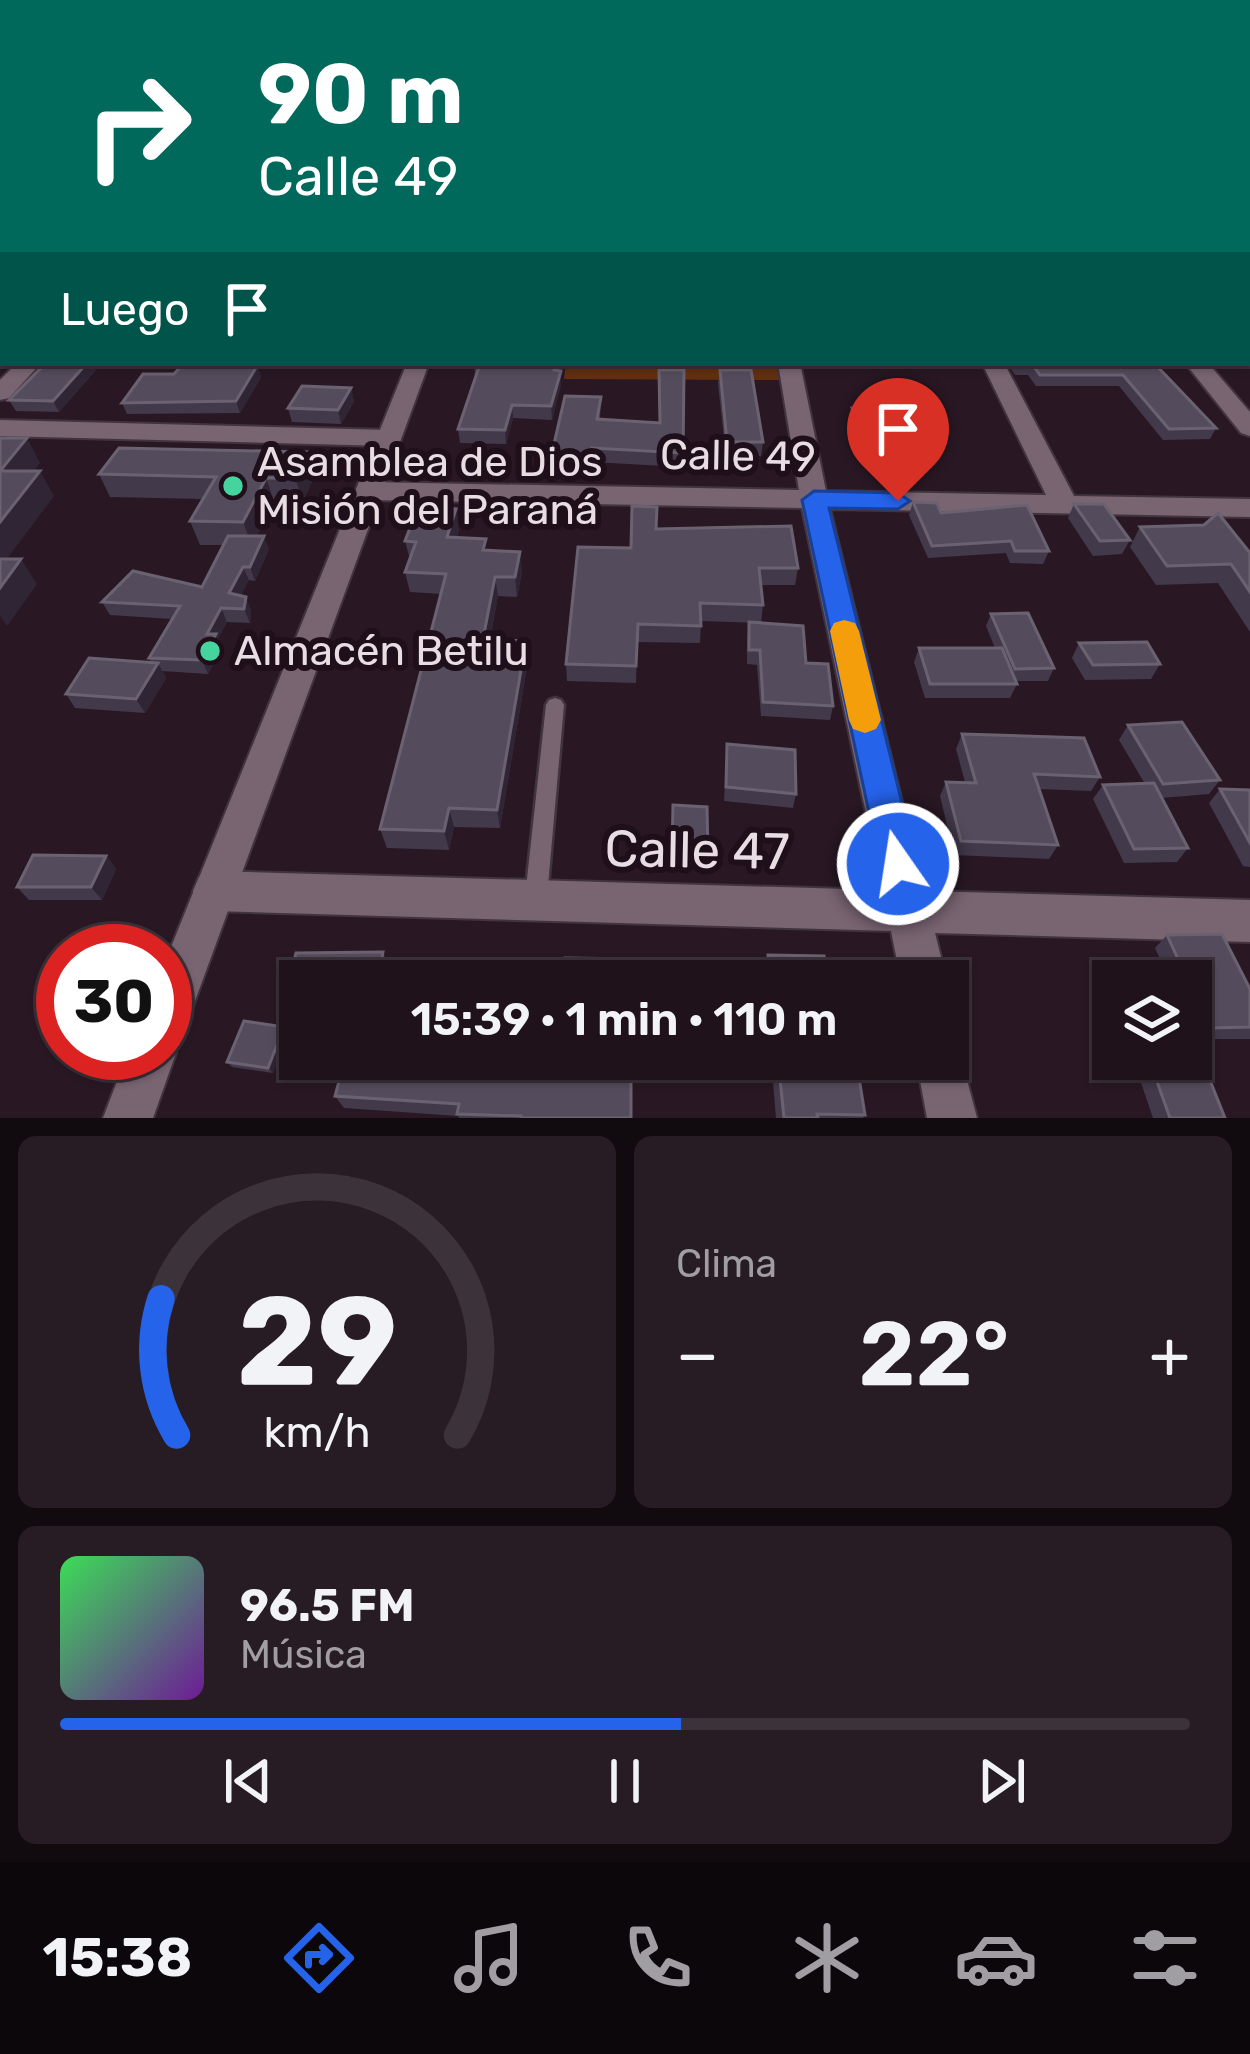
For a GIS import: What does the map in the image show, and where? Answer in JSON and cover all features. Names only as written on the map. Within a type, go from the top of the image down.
[{"type":"street","points":[[0,393],[26,366]]},
{"type":"street","points":[[192,949],[417,366]]},
{"type":"street","points":[[790,366],[814,500],[920,960]]},
{"type":"street","points":[[994,366],[1064,504]]},
{"type":"street","points":[[1198,366],[1250,428]]},
{"type":"street","points":[[0,428],[388,438]]},
{"type":"street","name":"Calle 49","points":[[368,490],[1250,508]]},
{"type":"street","name":"Calle 47","points":[[214,891],[1250,921]]},
{"type":"street","points":[[128,1118],[142,1080]]},
{"type":"street","points":[[944,1080],[952,1118]]},
{"type":"lane","points":[[536,900],[555,705]]},
{"type":"shaded area","points":[[566,366],[779,366],[782,380],[564,379]]},
{"type":"building","points":[[43,366],[84,366],[53,401],[9,400]]},
{"type":"building","points":[[181,366],[257,366],[236,401],[122,403],[143,374],[174,374]]},
{"type":"building","points":[[479,366],[555,366],[561,371],[551,406],[512,405],[505,430],[458,429]]},
{"type":"building","points":[[1033,366],[1157,366],[1216,428],[1169,429],[1123,375],[1040,375]]},
{"type":"building","points":[[659,370],[684,370],[683,453],[592,448],[590,459],[551,457],[565,396],[601,397],[597,419],[660,423]]},
{"type":"building","points":[[720,370],[751,370],[763,442],[727,442]]},
{"type":"building","points":[[302,386],[351,388],[338,410],[288,408]]},
{"type":"building","points":[[887,407],[910,464],[874,466],[852,408]]},
{"type":"building","points":[[0,438],[27,438],[0,471]]},
{"type":"building","points":[[119,448],[308,452],[295,478],[266,478],[243,522],[190,521],[216,477],[99,474]]},
{"type":"building","points":[[0,471],[40,471],[0,522]]},
{"type":"building","points":[[913,502],[937,503],[941,513],[1027,505],[1049,551],[1015,551],[1011,541],[932,546]]},
{"type":"building","points":[[1074,504],[1104,504],[1130,540],[1100,541]]},
{"type":"building","points":[[632,506],[657,507],[656,529],[791,526],[798,568],[759,568],[763,605],[700,603],[701,626],[638,624],[636,666],[566,664],[578,547],[631,548]]},
{"type":"building","points":[[418,507],[456,509],[447,537],[486,539],[483,550],[520,552],[515,577],[495,577],[483,639],[526,641],[497,810],[449,808],[444,831],[380,829],[446,574],[405,572],[416,542],[405,541]]},
{"type":"building","points":[[1218,513],[1250,553],[1250,592],[1231,564],[1167,566],[1140,527],[1204,525]]},
{"type":"building","points":[[228,536],[264,536],[250,567],[243,567],[229,593],[246,597],[244,609],[221,608],[207,634],[216,634],[202,660],[149,658],[180,606],[102,602],[133,571],[202,587]]},
{"type":"building","points":[[0,559],[21,559],[0,588]]},
{"type":"building","points":[[1028,613],[1054,668],[1015,669],[991,614]]},
{"type":"building","points":[[749,622],[803,626],[806,663],[828,664],[833,706],[763,702],[760,650],[749,650]]},
{"type":"building","points":[[1147,642],[1160,664],[1093,665],[1079,643]]},
{"type":"building","points":[[919,648],[1002,648],[1017,684],[930,684]]},
{"type":"building","points":[[89,658],[158,663],[136,699],[66,694]]},
{"type":"building","points":[[1182,722],[1220,780],[1163,784],[1128,725]]},
{"type":"building","points":[[962,734],[1084,738],[1100,777],[1034,774],[1058,845],[961,841],[946,782],[976,783]]},
{"type":"building","points":[[727,744],[795,750],[796,794],[726,787]]},
{"type":"building","points":[[1154,783],[1188,848],[1134,849],[1103,785]]},
{"type":"building","points":[[1220,789],[1250,790],[1250,843]]},
{"type":"building","points":[[673,805],[707,807],[708,855],[672,853]]},
{"type":"building","points":[[33,855],[106,856],[91,887],[17,887]]},
{"type":"building","points":[[1222,934],[1250,989],[1250,1027],[1212,1028],[1212,960],[1178,960],[1167,935]]},
{"type":"building","points":[[383,952],[382,960],[294,960],[296,953]]},
{"type":"building","points":[[768,955],[824,956],[825,960],[768,960]]},
{"type":"building","points":[[565,958],[633,959],[633,960]]},
{"type":"building","points":[[244,1021],[279,1026],[268,1068],[227,1062]]},
{"type":"building","points":[[339,1080],[631,1080],[631,1118],[457,1114],[459,1104],[335,1096]]},
{"type":"building","points":[[780,1080],[859,1080],[865,1115],[784,1118]]},
{"type":"building","points":[[1156,1080],[1210,1080],[1225,1118],[1170,1118]]},
{"type":"slow traffic","points":[[844,631],[865,720]]},
{"type":"place","name":"Asamblea de Dios Misión del Paraná","points":[[233,486]]},
{"type":"place","name":"Almacén Betilu","points":[[210,651]]},
{"type":"route","points":[[898,501],[814,500],[898,864]]}]
